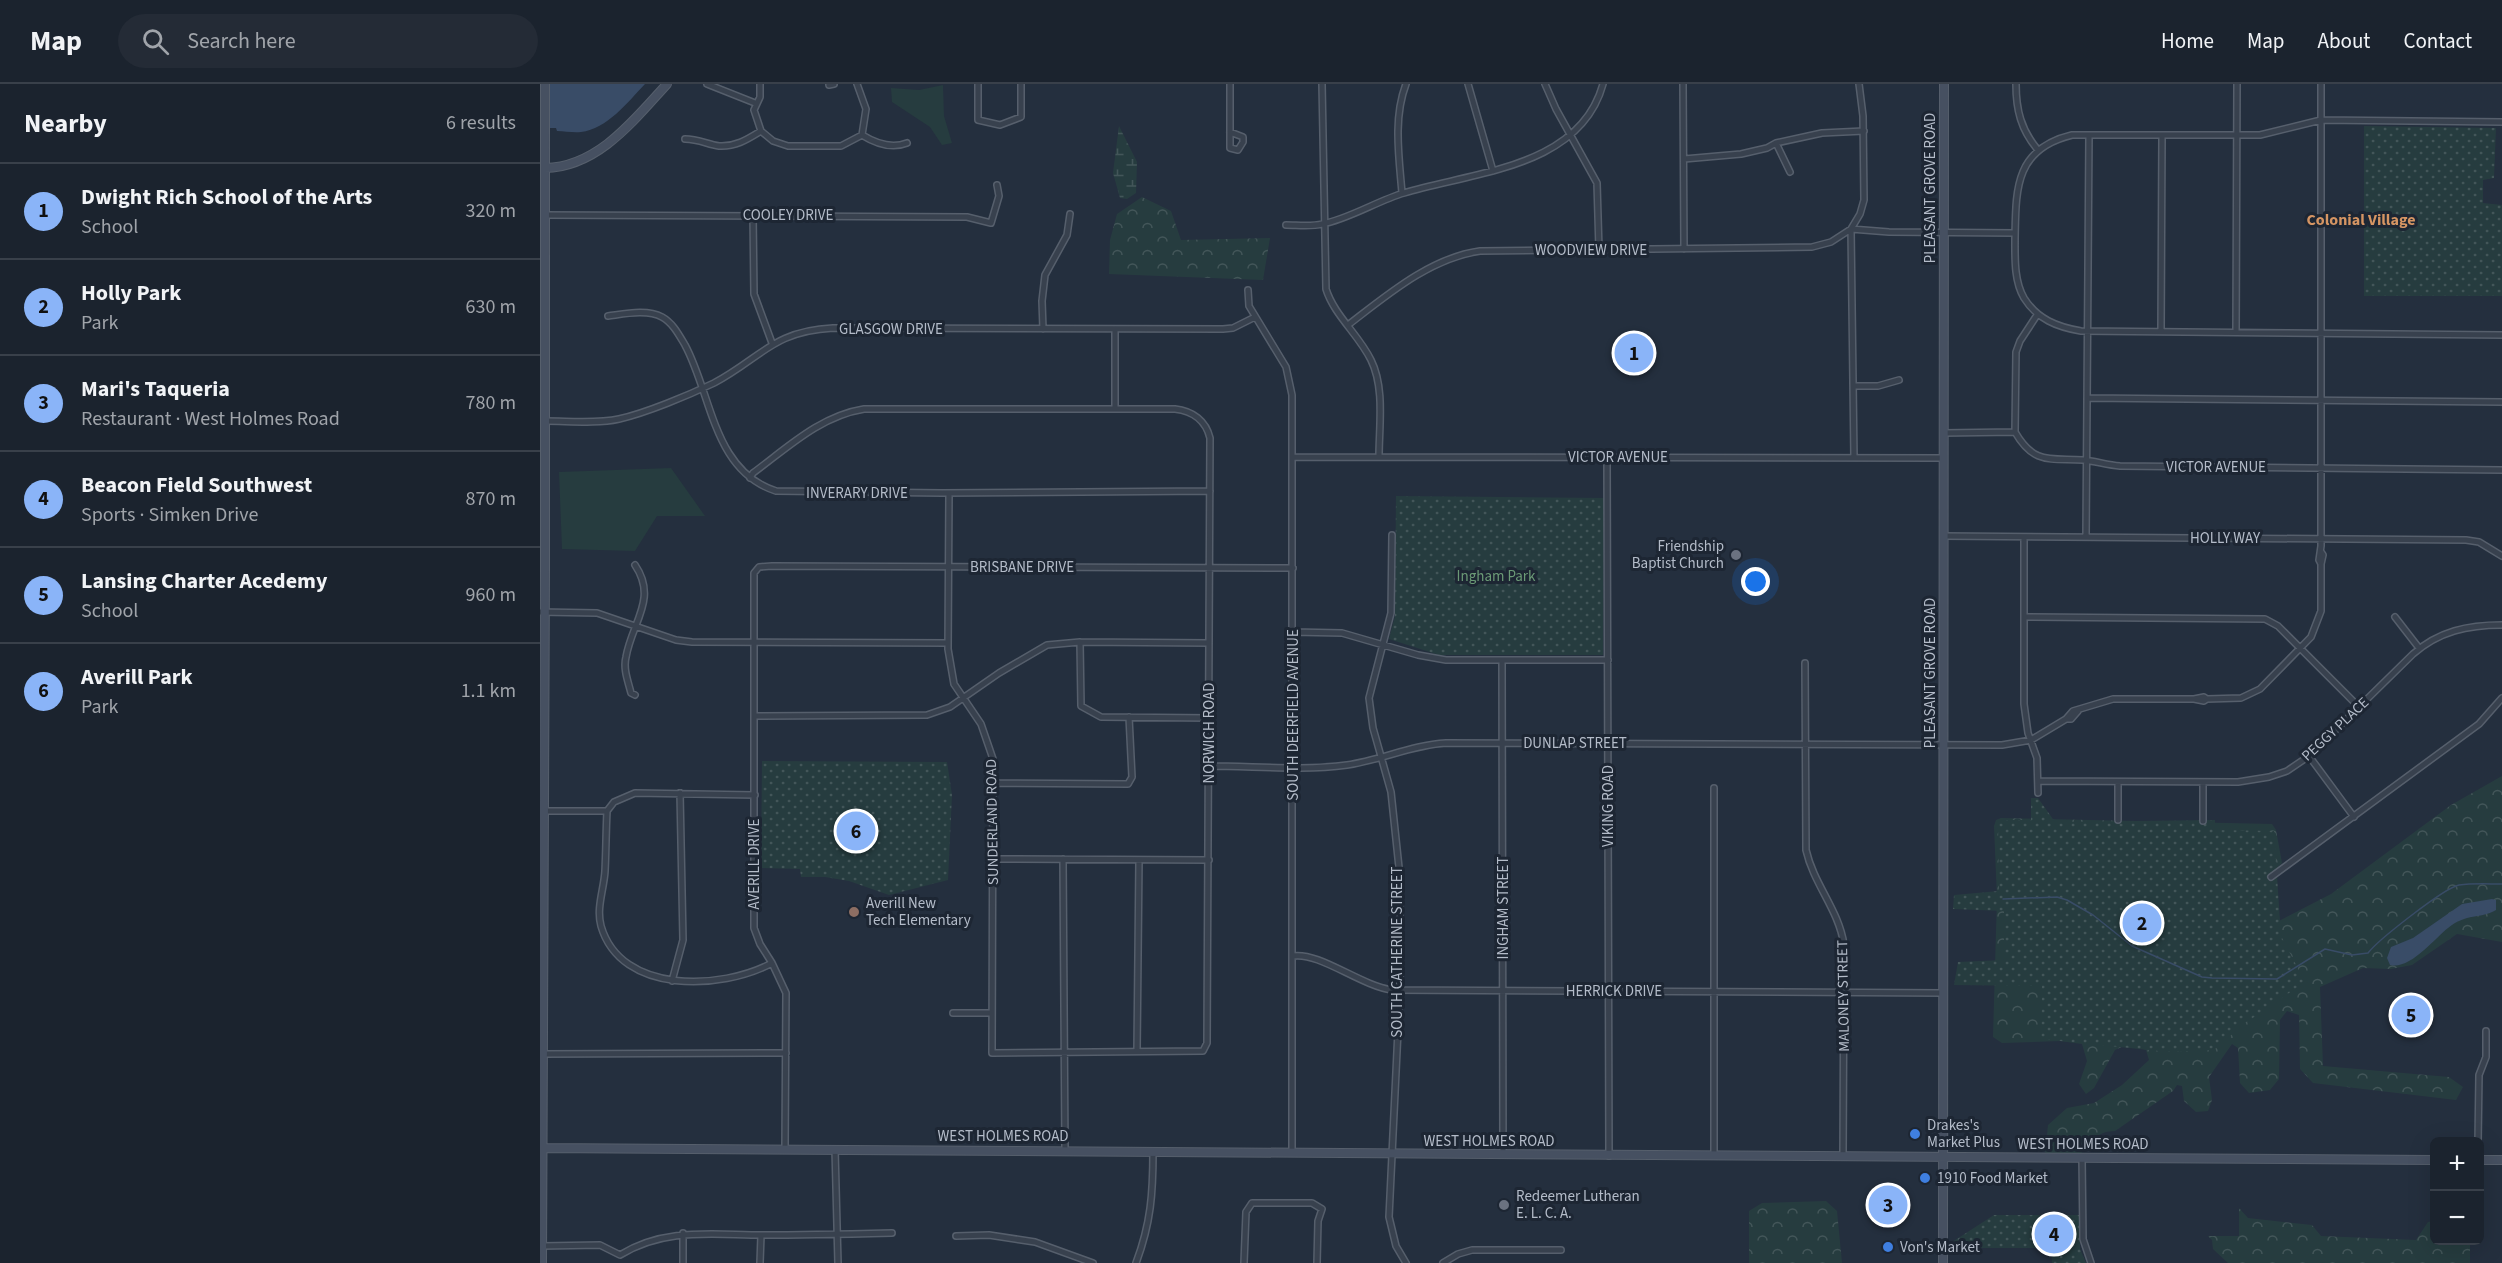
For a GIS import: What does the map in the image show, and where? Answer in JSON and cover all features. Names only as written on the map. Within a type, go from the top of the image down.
[{"type":"street","points":[[542,1263],[541,846],[543,811],[543,492],[546,421],[545,84]]},
{"type":"street","points":[[545,168],[562,167],[580,162],[603,147],[627,126],[667,84]]},
{"type":"street","points":[[707,84],[755,103]]},
{"type":"street","points":[[760,84],[760,97],[753,110],[761,131],[773,141],[788,146],[841,146],[862,135]]},
{"type":"street","points":[[857,84],[866,109],[862,135]]},
{"type":"street","points":[[978,84],[978,120],[1000,125],[1021,117],[1021,84]]},
{"type":"street","points":[[1230,84],[1230,132]]},
{"type":"street","points":[[1322,84],[1326,289],[1370,358],[1377,375],[1379,457]]},
{"type":"street","points":[[1402,193],[1398,113],[1406,84]]},
{"type":"street","points":[[1468,84],[1493,171]]},
{"type":"street","points":[[1545,84],[1597,183],[1599,250]]},
{"type":"street","points":[[1286,225],[1323,224],[1402,193],[1493,171],[1535,157],[1570,135],[1593,111],[1603,84]]},
{"type":"street","points":[[1683,84],[1684,249]]},
{"type":"street","points":[[1854,458],[1851,229],[1860,214],[1864,200],[1864,131],[1859,84]]},
{"type":"street","name":"PLEASANT GROVE ROAD","points":[[1943,1263],[1944,84]]},
{"type":"street","points":[[2016,84],[2020,120],[2028,138],[2038,150]]},
{"type":"street","points":[[2236,332],[2238,84]]},
{"type":"street","points":[[2031,740],[2066,719],[2073,711],[2100,701],[2204,697],[2232,699],[2251,694],[2260,689],[2311,637],[2319,619],[2321,84]]},
{"type":"street","points":[[2502,122],[2321,120],[2281,132],[2237,136],[2089,135],[2060,138],[2038,150],[2027,163],[2018,183],[2015,232],[2015,258],[2020,288],[2024,297],[2037,315],[2057,326],[2087,331],[2502,335]]},
{"type":"street","points":[[685,139],[698,139],[719,146],[734,145],[761,131]]},
{"type":"street","points":[[1684,159],[1741,154],[1767,148],[1776,143],[1822,133],[1864,131]]},
{"type":"street","points":[[862,135],[873,141],[898,146],[907,143]]},
{"type":"street","points":[[2086,537],[2089,135]]},
{"type":"street","points":[[2161,332],[2162,136]]},
{"type":"street","points":[[1776,143],[1790,172]]},
{"type":"street","name":"COOLEY DRIVE","points":[[544,215],[967,217],[991,223],[999,196],[997,185]]},
{"type":"street","points":[[1043,329],[1042,302],[1045,275],[1067,235],[1070,214]]},
{"type":"street","points":[[753,215],[754,294],[772,343]]},
{"type":"street","points":[[1851,229],[1889,232],[2015,232]]},
{"type":"street","name":"WOODVIEW DRIVE","points":[[1348,325],[1421,273],[1454,257],[1489,250],[1812,247],[1831,242],[1851,229]]},
{"type":"street","name":"SOUTH DEERFIELD AVENUE","points":[[1248,290],[1249,306],[1271,339],[1289,376],[1292,395],[1292,1152]]},
{"type":"street","name":"INVERARY DRIVE","points":[[608,316],[650,313],[670,323],[689,353],[729,455],[750,478],[764,487],[784,492],[1210,491]]},
{"type":"street","points":[[1943,433],[2015,432],[2016,352],[2020,340],[2037,315]]},
{"type":"street","name":"GLASGOW DRIVE","points":[[546,421],[619,419],[702,388],[730,373],[772,343],[796,334],[823,329],[1223,329],[1233,328],[1255,317]]},
{"type":"street","points":[[750,478],[753,473],[816,427],[839,415],[857,410],[1115,409],[1115,329]]},
{"type":"street","points":[[1854,386],[1878,386],[1899,380]]},
{"type":"street","points":[[2087,398],[2502,402]]},
{"type":"street","name":"NORWICH ROAD","points":[[1115,409],[1181,410],[1197,418],[1207,428],[1210,438],[1207,1043],[1203,1051],[1137,1050]]},
{"type":"street","name":"VICTOR AVENUE","points":[[2015,432],[2028,451],[2037,457],[2129,467],[2502,470]]},
{"type":"street","name":"VICTOR AVENUE","points":[[1293,457],[1944,458]]},
{"type":"street","name":"VIKING ROAD","points":[[1607,457],[1609,1156]]},
{"type":"street","name":"SUNDERLAND ROAD","points":[[949,493],[948,643],[954,684],[981,724],[993,759],[992,1053],[1065,1051]]},
{"type":"street","name":"SOUTH CATHERINE STREET","points":[[1392,535],[1391,613],[1369,698],[1373,728],[1391,792],[1400,877],[1400,989],[1389,1217],[1396,1246],[1406,1263]]},
{"type":"street","name":"HOLLY WAY","points":[[1944,536],[2466,540],[2479,542],[2502,556]]},
{"type":"street","points":[[2024,537],[2024,704],[2037,758],[2038,793]]},
{"type":"street","points":[[635,695],[631,693],[629,687],[625,664],[646,590],[643,577],[636,565]]},
{"type":"street","name":"BRISBANE DRIVE","points":[[754,573],[759,567],[772,566],[1293,568]]},
{"type":"street","name":"AVERILL DRIVE","points":[[754,573],[754,928],[786,993],[784,1149]]},
{"type":"street","points":[[542,612],[597,613],[682,641],[948,643]]},
{"type":"street","points":[[2024,617],[2257,618],[2278,626],[2360,707]]},
{"type":"street","points":[[2395,617],[2419,648]]},
{"type":"street","name":"PEGGY PLACE","points":[[2038,781],[2238,782],[2270,777],[2286,771],[2309,756],[2419,648],[2452,630],[2479,625],[2502,625]]},
{"type":"street","points":[[1293,632],[1342,633],[1432,658],[1608,660]]},
{"type":"street","points":[[754,716],[927,715],[950,707],[999,673],[1047,645],[1080,642],[1209,643]]},
{"type":"street","points":[[1080,642],[1081,706],[1101,717],[1210,718]]},
{"type":"street","name":"INGHAM STREET","points":[[1502,660],[1503,1155]]},
{"type":"street","name":"MALONEY STREET","points":[[1805,663],[1806,850],[1815,876],[1835,912],[1842,934],[1843,1157]]},
{"type":"street","points":[[2271,877],[2479,724],[2502,698]]},
{"type":"street","points":[[994,783],[1128,784],[1132,777],[1129,717]]},
{"type":"street","name":"DUNLAP STREET","points":[[1209,766],[1345,765],[1381,758],[1429,744],[2002,745],[2031,740]]},
{"type":"street","points":[[2309,756],[2354,817]]},
{"type":"street","points":[[2118,782],[2118,820]]},
{"type":"street","points":[[2203,782],[2203,821]]},
{"type":"street","points":[[1714,788],[1714,1156]]},
{"type":"street","points":[[754,795],[635,793],[614,802],[607,811],[605,871],[600,907],[601,926],[618,956],[629,965],[652,976],[672,981],[730,977],[754,972],[772,963]]},
{"type":"street","points":[[672,981],[683,940],[680,793]]},
{"type":"street","points":[[543,811],[607,811]]},
{"type":"street","points":[[993,858],[1209,860]]},
{"type":"street","points":[[1063,859],[1065,1150]]},
{"type":"street","points":[[1065,1051],[1137,1050],[1139,860]]},
{"type":"street","name":"HERRICK DRIVE","points":[[1293,956],[1316,959],[1377,988],[1503,991],[1943,993]]},
{"type":"street","points":[[953,1013],[992,1013]]},
{"type":"street","points":[[2478,1137],[2479,1075],[2486,1057],[2486,1031]]},
{"type":"street","points":[[543,1054],[786,1053]]},
{"type":"street","name":"WEST HOLMES ROAD","points":[[543,1148],[1153,1150],[1609,1156],[2430,1160]]},
{"type":"street","points":[[835,1149],[837,1263]]},
{"type":"street","points":[[1136,1263],[1146,1237],[1151,1213],[1153,1150]]},
{"type":"street","points":[[2082,1158],[2083,1239],[2091,1263]]},
{"type":"street","points":[[2484,1160],[2502,1160]]},
{"type":"street","points":[[1244,1263],[1245,1218],[1248,1206],[1258,1203],[1312,1203],[1322,1209],[1318,1221],[1317,1263]]},
{"type":"street","points":[[616,1263],[620,1255],[646,1241],[683,1233],[761,1235],[892,1233]]},
{"type":"street","points":[[683,1233],[683,1263]]},
{"type":"street","points":[[760,1263],[761,1235]]},
{"type":"street","points":[[956,1236],[989,1235],[1035,1242],[1094,1263]]},
{"type":"street","points":[[542,1246],[600,1245],[620,1255]]},
{"type":"street","points":[[1443,1263],[1458,1254],[1472,1250],[1561,1250]]},
{"type":"green space","points":[[943,85],[944,116],[952,143],[942,145],[930,127],[892,102],[891,88],[919,90]]},
{"type":"green space","points":[[1119,126],[1137,162],[1136,193],[1127,199],[1120,198],[1113,173]]},
{"type":"green space","points":[[2364,126],[2496,128],[2494,178],[2483,180],[2483,203],[2502,205],[2502,296],[2364,296]]},
{"type":"green space","points":[[1142,197],[1171,211],[1181,240],[1270,238],[1263,280],[1109,274],[1110,240],[1117,214]]},
{"type":"green space","points":[[671,468],[705,516],[657,516],[635,551],[562,549],[559,472]]},
{"type":"green space","name":"Ingham Park","points":[[1396,496],[1604,498],[1603,655],[1439,655],[1389,639],[1395,616]]},
{"type":"green space","points":[[762,761],[947,762],[952,795],[948,880],[889,895],[849,881],[825,877],[801,877],[800,869],[761,868]]},
{"type":"green space","points":[[2502,776],[2502,942],[2457,934],[2412,965],[2391,969],[2363,968],[2320,987],[2323,1066],[2449,1077],[2463,1087],[2456,1100],[2313,1083],[2300,1069],[2299,1015],[2287,1011],[2280,1020],[2279,1079],[2270,1090],[2249,1093],[2240,1083],[2238,1048],[2232,1044],[2209,1077],[2212,1100],[2208,1111],[2196,1112],[2184,1101],[2182,1086],[2177,1085],[2173,1091],[2115,1131],[2103,1133],[2094,1138],[2080,1155],[2045,1155],[2048,1125],[2067,1108],[2094,1103],[2122,1085],[2149,1060],[2146,1050],[2128,1044],[2115,1050],[2094,1088],[2086,1094],[2079,1084],[2087,1061],[2082,1044],[2060,1041],[2002,1043],[1993,1037],[1997,898],[1994,826],[1996,820],[2001,818],[2272,824],[2276,830],[2282,863],[2275,870],[2279,921],[2331,894],[2451,805]]},
{"type":"green space","points":[[2031,798],[2038,798],[2055,822],[2215,820],[2215,830],[2274,831],[2281,936],[2305,982],[2244,1024],[2214,1050],[2169,1052],[2041,1039],[2042,986],[1954,985],[1958,962],[2004,960],[2004,911],[1953,909],[1954,895],[1999,891],[1998,820],[2031,820]]},
{"type":"green space","points":[[1826,1201],[1837,1211],[1842,1263],[1749,1263],[1749,1211],[1762,1203]]},
{"type":"green space","points":[[2239,1208],[2248,1218],[2312,1225],[2321,1236],[2416,1240],[2430,1222],[2430,1245],[2470,1245],[2470,1263],[2228,1263],[2213,1249],[2212,1240],[2208,1236],[2239,1236]]},
{"type":"green space","points":[[1994,1215],[2079,1215],[2080,1249],[2086,1263],[2052,1263],[2051,1248],[1948,1248],[1949,1244]]},
{"type":"water","points":[[540,84],[645,84],[600,126],[575,132],[557,131],[556,128],[540,128]]},
{"type":"water","points":[[2496,900],[2496,910],[2455,923],[2406,963],[2390,965],[2387,958],[2391,947],[2413,938],[2462,904]]},
{"type":"waterway","points":[[2003,899],[2057,897],[2067,900],[2093,915],[2132,946],[2202,977],[2277,979],[2325,949],[2352,955],[2368,953],[2412,915],[2451,888],[2464,884],[2502,884]]},
{"type":"place","name":"Dwight Rich School of the Arts","points":[[1634,353]]},
{"type":"place","name":"Friendship Baptist Church","points":[[1736,555]]},
{"type":"place","name":"Averill Park","points":[[856,831]]},
{"type":"place","name":"Averill New Tech Elementary","points":[[854,912]]},
{"type":"place","name":"Holly Park","points":[[2142,923]]},
{"type":"place","name":"Lansing Charter Acedemy","points":[[2411,1015]]},
{"type":"place","name":"Drakes's Market Plus","points":[[1915,1134]]},
{"type":"place","name":"1910 Food Market","points":[[1925,1178]]},
{"type":"place","name":"Redeemer Lutheran E. L. C. A.","points":[[1504,1205]]},
{"type":"place","name":"Mari's Taqueria","points":[[1888,1205]]},
{"type":"place","name":"Beacon Field Southwest","points":[[2054,1234]]},
{"type":"place","name":"Von's Market","points":[[1888,1247]]},
{"type":"district","name":"Colonial Village","points":[[2361,219]]}]
